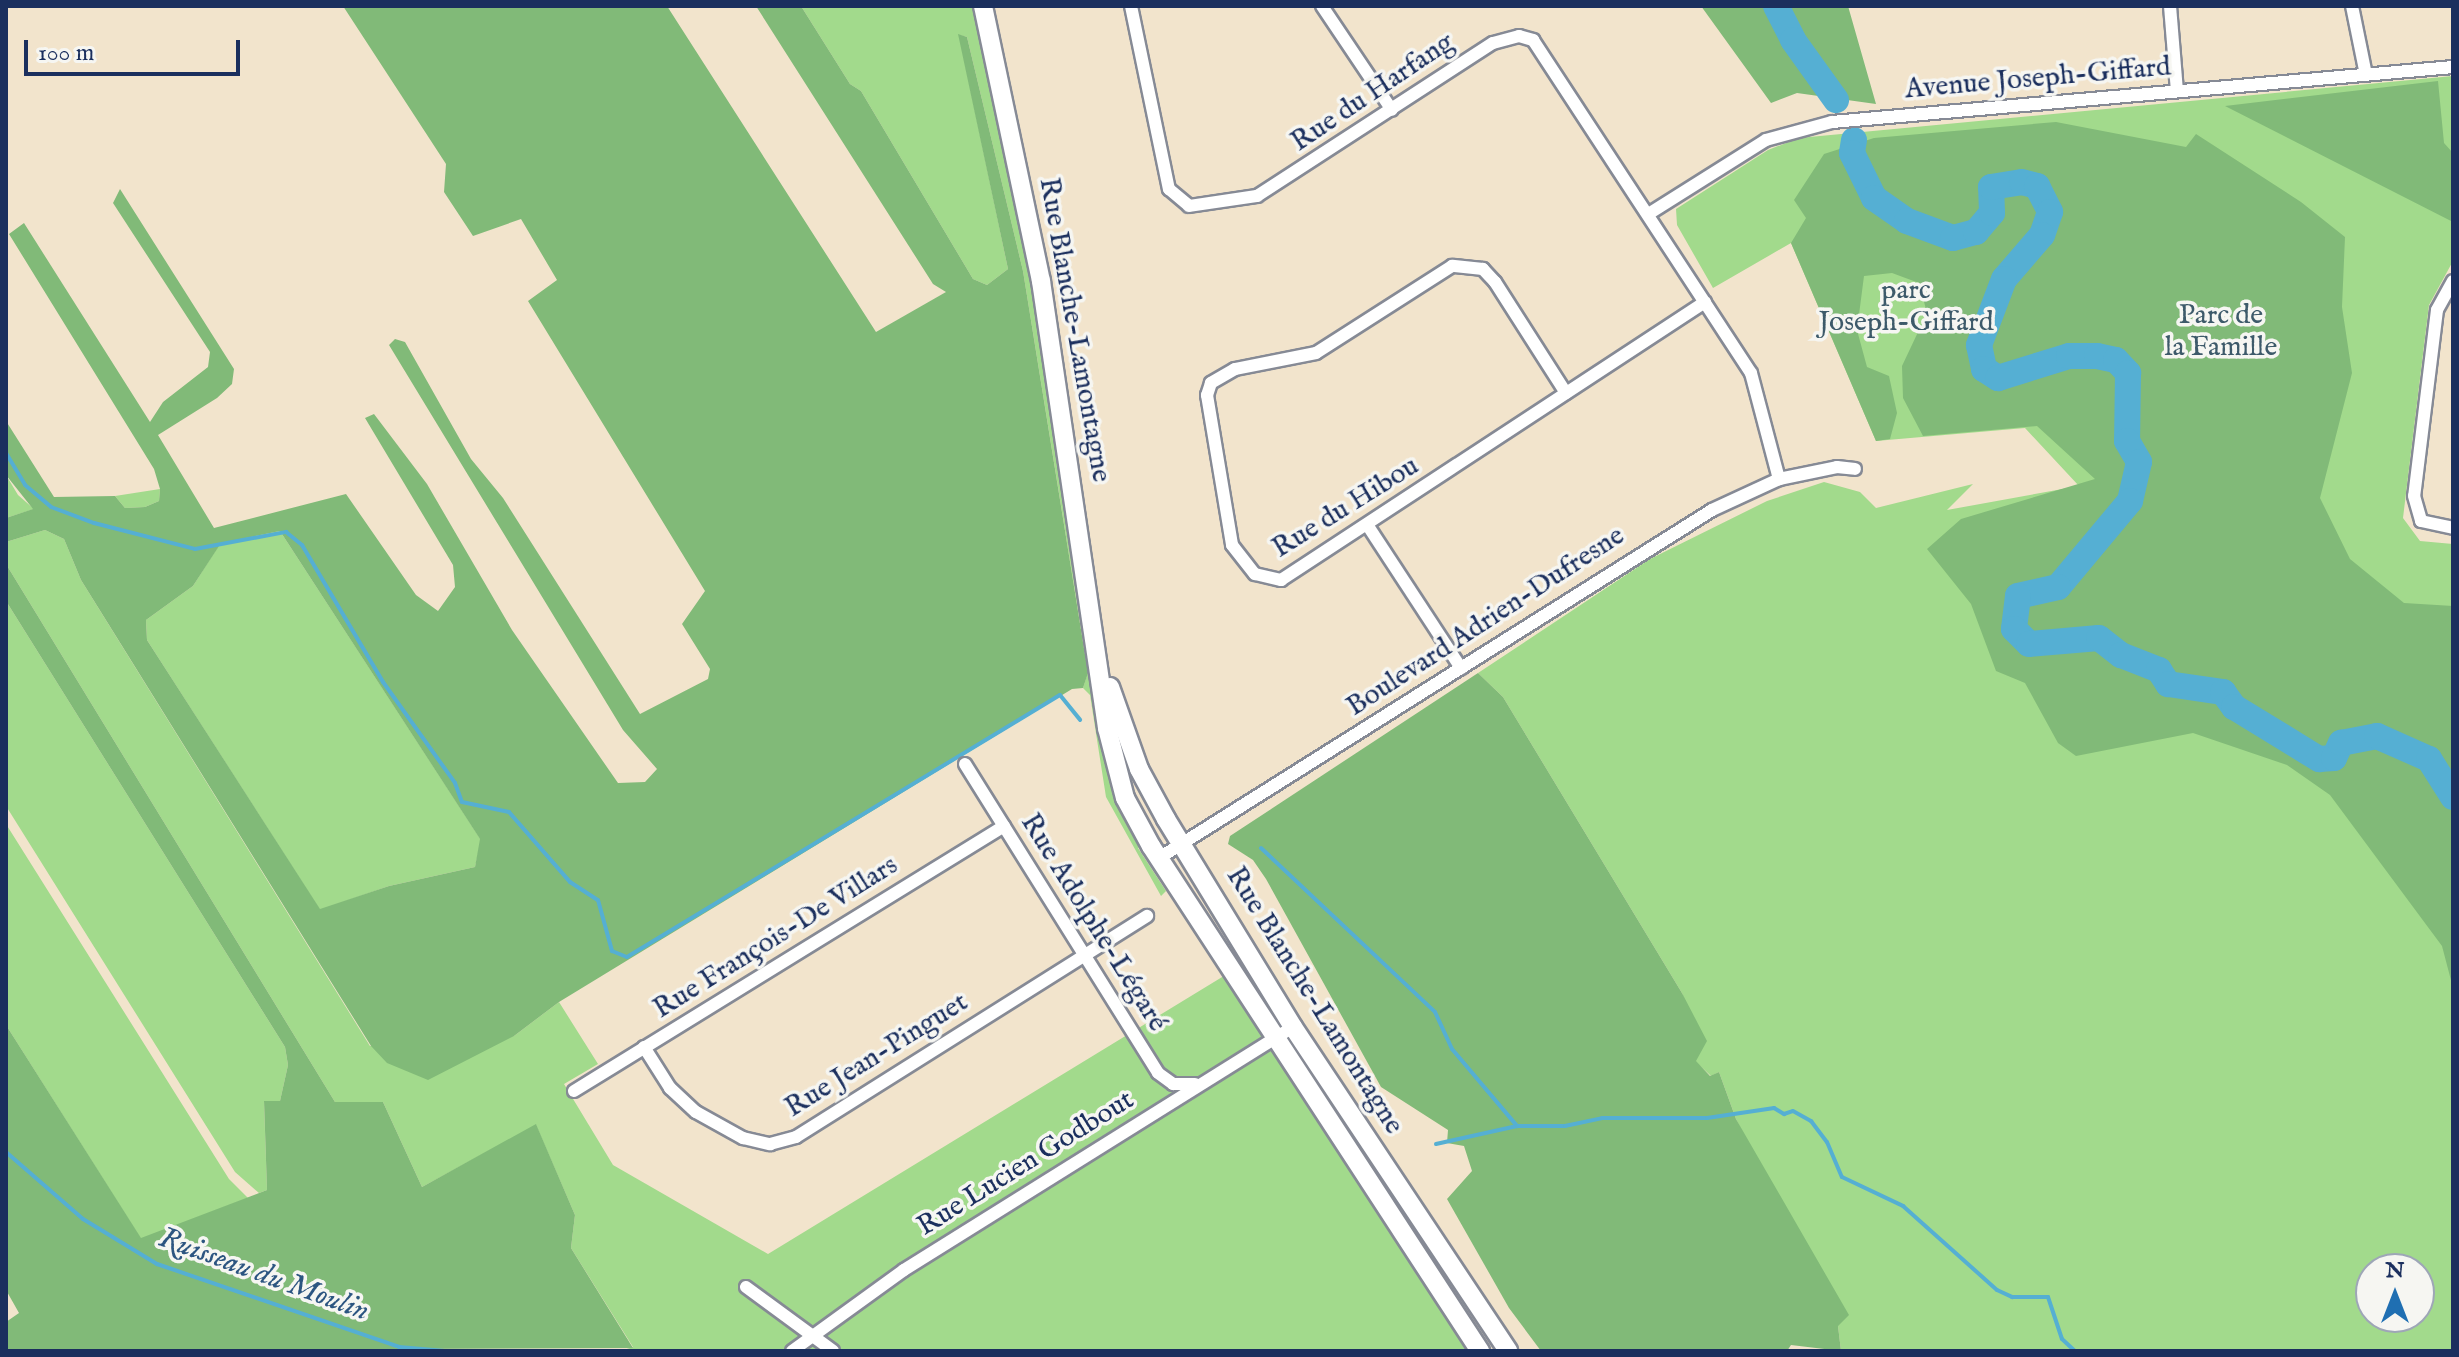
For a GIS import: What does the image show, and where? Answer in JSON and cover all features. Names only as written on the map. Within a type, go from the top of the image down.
[{"type":"street","name":"Rue Blanche-Lamontagne","points":[[983,6],[1041,281],[1102,665],[1107,728],[1125,798],[1159,858],[1480,1351]]},
{"type":"street","name":"Rue du Harfang","points":[[1131,6],[1169,189],[1189,206],[1257,196],[1493,43],[1519,36],[1533,40],[1650,213],[1751,373],[1779,479]]},
{"type":"street","points":[[1322,6],[1392,110]]},
{"type":"street","points":[[2170,6],[2177,91]]},
{"type":"street","points":[[2352,6],[2366,75]]},
{"type":"street","name":"Avenue Joseph-Giffard","points":[[1650,213],[1766,140],[1809,127],[2453,67]]},
{"type":"street","name":"Rue du Hibou","points":[[1566,393],[1495,282],[1468,263],[1436,276],[1316,353],[1235,369],[1211,383],[1207,395],[1226,524],[1232,545],[1255,574],[1281,580],[1368,526],[1705,302]]},
{"type":"street","points":[[2453,281],[2437,310],[2414,496],[2421,521],[2453,528]]},
{"type":"street","name":"Boulevard Adrien-Dufresne","points":[[1159,858],[1644,549],[1779,479],[1837,467],[1855,469]]},
{"type":"street","points":[[1368,526],[1461,668]]},
{"type":"street","name":"Rue Blanche-Lamontagne","points":[[1102,665],[1139,769],[1182,843],[1293,1027],[1508,1351]]},
{"type":"street","name":"Rue Adolphe-Légaré","points":[[965,764],[1158,1073],[1173,1084],[1196,1084]]},
{"type":"street","name":"Rue François-De Villars","points":[[574,1091],[1004,826]]},
{"type":"street","name":"Rue Jean-Pinguet","points":[[644,1047],[670,1088],[696,1112],[743,1138],[770,1144],[796,1137],[1147,916]]},
{"type":"street","name":"Rue Lucien Godbout","points":[[792,1351],[917,1261],[1196,1084],[1293,1027]]},
{"type":"street","points":[[746,1287],[833,1351]]},
{"type":"green space","points":[[343,6],[667,6],[876,332],[946,292],[933,284],[756,6],[801,6],[850,84],[861,91],[973,279],[987,285],[1008,269],[958,34],[967,37],[1023,271],[1088,673],[1083,688],[1072,689],[559,1002],[514,1036],[428,1080],[387,1063],[371,1046],[81,580],[64,539],[45,530],[6,542],[6,518],[33,509],[6,475],[6,421],[54,497],[115,496],[125,508],[145,507],[159,501],[160,489],[154,469],[9,234],[24,223],[150,422],[163,402],[208,367],[210,352],[113,203],[120,189],[234,369],[232,384],[217,398],[158,435],[214,528],[346,494],[416,595],[438,611],[455,587],[453,565],[365,418],[374,414],[427,484],[512,630],[618,783],[645,782],[657,769],[623,730],[389,345],[395,339],[405,342],[471,459],[503,498],[640,714],[708,679],[710,669],[682,624],[705,591],[528,301],[557,280],[521,219],[473,236],[444,192],[446,164]],"holes":[[[280,531],[480,839],[475,867],[389,886],[320,909],[147,640],[146,620],[193,586],[221,543]]]},
{"type":"green space","points":[[801,6],[974,6],[1034,282],[1101,737],[1113,792],[1142,845],[1138,848],[1166,891],[1161,896],[1106,797],[1090,695],[1083,688],[1088,672],[1023,271],[967,37],[959,35],[1008,269],[987,285],[973,279],[861,91],[850,84]]},
{"type":"green space","points":[[1701,6],[1848,6],[1876,104],[1797,93],[1771,103]]},
{"type":"green space","name":"parc Joseph-Giffard","points":[[2453,76],[2453,261],[2429,305],[2403,518],[2420,541],[2453,544],[2453,1351],[1841,1351],[1838,1326],[1736,1119],[1719,1072],[1711,1076],[1695,1061],[1701,1045],[1682,993],[1503,697],[1478,673],[1650,559],[1767,501],[1824,482],[1860,492],[1876,508],[1973,484],[1947,510],[2079,486],[2025,428],[1876,441],[1791,243],[1713,288],[1677,225],[1676,209],[1768,150],[1799,138]]},
{"type":"green space","points":[[2438,81],[2444,143],[2453,153],[2453,222],[2225,106]]},
{"type":"green space","name":"Parc de la Famille","points":[[2056,122],[2186,147],[2196,134],[2301,202],[2345,237],[2342,307],[2352,373],[2320,498],[2350,559],[2404,603],[2453,606],[2453,988],[2442,946],[2330,795],[2287,765],[2193,733],[2076,756],[2058,743],[2025,683],[1996,671],[1971,604],[1927,549],[1961,519],[2095,479],[2037,426],[1923,436],[1903,398],[1902,366],[1927,313],[1919,283],[1892,273],[1864,276],[1857,330],[1867,367],[1889,376],[1897,413],[1890,439],[1876,441],[1791,243],[1806,218],[1794,200],[1824,154],[1874,138]]},
{"type":"green space","points":[[6,475],[18,495],[34,509],[6,518]]},
{"type":"green space","points":[[160,489],[159,501],[145,507],[125,508],[115,496]]},
{"type":"green space","points":[[45,530],[64,539],[81,580],[370,1046],[514,1036],[559,1002],[598,1064],[564,1084],[613,1165],[768,1254],[1232,971],[1480,1351],[620,1351],[633,1347],[571,1248],[575,1215],[536,1125],[422,1187],[383,1102],[335,1102],[6,564],[6,542]]},
{"type":"green space","points":[[280,531],[481,840],[475,867],[389,886],[320,910],[147,640],[146,620],[193,586],[221,542]]},
{"type":"green space","points":[[6,564],[335,1102],[383,1102],[422,1187],[536,1124],[575,1215],[571,1248],[633,1348],[6,1351],[6,1322],[19,1313],[6,1290],[6,1025],[141,1238],[267,1190],[264,1101],[280,1101],[288,1065],[285,1047],[6,601]]},
{"type":"green space","points":[[6,601],[285,1047],[288,1065],[280,1101],[264,1102],[267,1190],[259,1193],[235,1172],[6,806]]},
{"type":"green space","points":[[1478,673],[1503,697],[1682,993],[1707,1041],[1696,1061],[1710,1076],[1719,1072],[1736,1119],[1849,1315],[1838,1326],[1841,1351],[1791,1345],[1787,1351],[1541,1351],[1509,1308],[1447,1199],[1472,1171],[1464,1146],[1447,1143],[1448,1130],[1381,1087],[1266,879],[1253,860],[1228,844],[1230,836]]},
{"type":"green space","points":[[6,824],[229,1179],[248,1198],[141,1239],[6,1025]]},
{"type":"waterway","points":[[1776,6],[1793,40],[1836,100]]},
{"type":"waterway","points":[[1854,140],[1852,153],[1874,198],[1907,221],[1953,238],[1976,232],[1992,213],[1991,187],[2022,182],[2037,186],[2050,212],[2042,235],[2004,279],[1979,345],[1984,369],[1998,378],[2069,356],[2097,356],[2116,360],[2128,373],[2127,441],[2139,462],[2130,501],[2058,587],[2018,596],[2014,629],[2029,644],[2099,638],[2121,655],[2159,670],[2168,684],[2223,692],[2234,707],[2319,759],[2334,758],[2341,743],[2377,736],[2429,759],[2453,797]]},
{"type":"waterway","points":[[6,453],[25,485],[51,507],[94,523],[195,549],[286,532],[302,545],[383,682],[455,783],[462,802],[509,812],[570,882],[598,900],[612,951],[627,957],[1060,695],[1080,720]]},
{"type":"waterway","points":[[1261,848],[1435,1012],[1452,1049],[1517,1126]]},
{"type":"waterway","points":[[1436,1144],[1517,1126],[1565,1126],[1602,1118],[1707,1118],[1774,1108],[1784,1114],[1793,1111],[1811,1121],[1827,1142],[1842,1177],[1903,1206],[1997,1290],[2012,1297],[2048,1297],[2062,1339],[2075,1351]]},
{"type":"waterway","name":"Ruisseau du Moulin","points":[[6,1152],[83,1219],[157,1264],[399,1347],[445,1351]]}]
